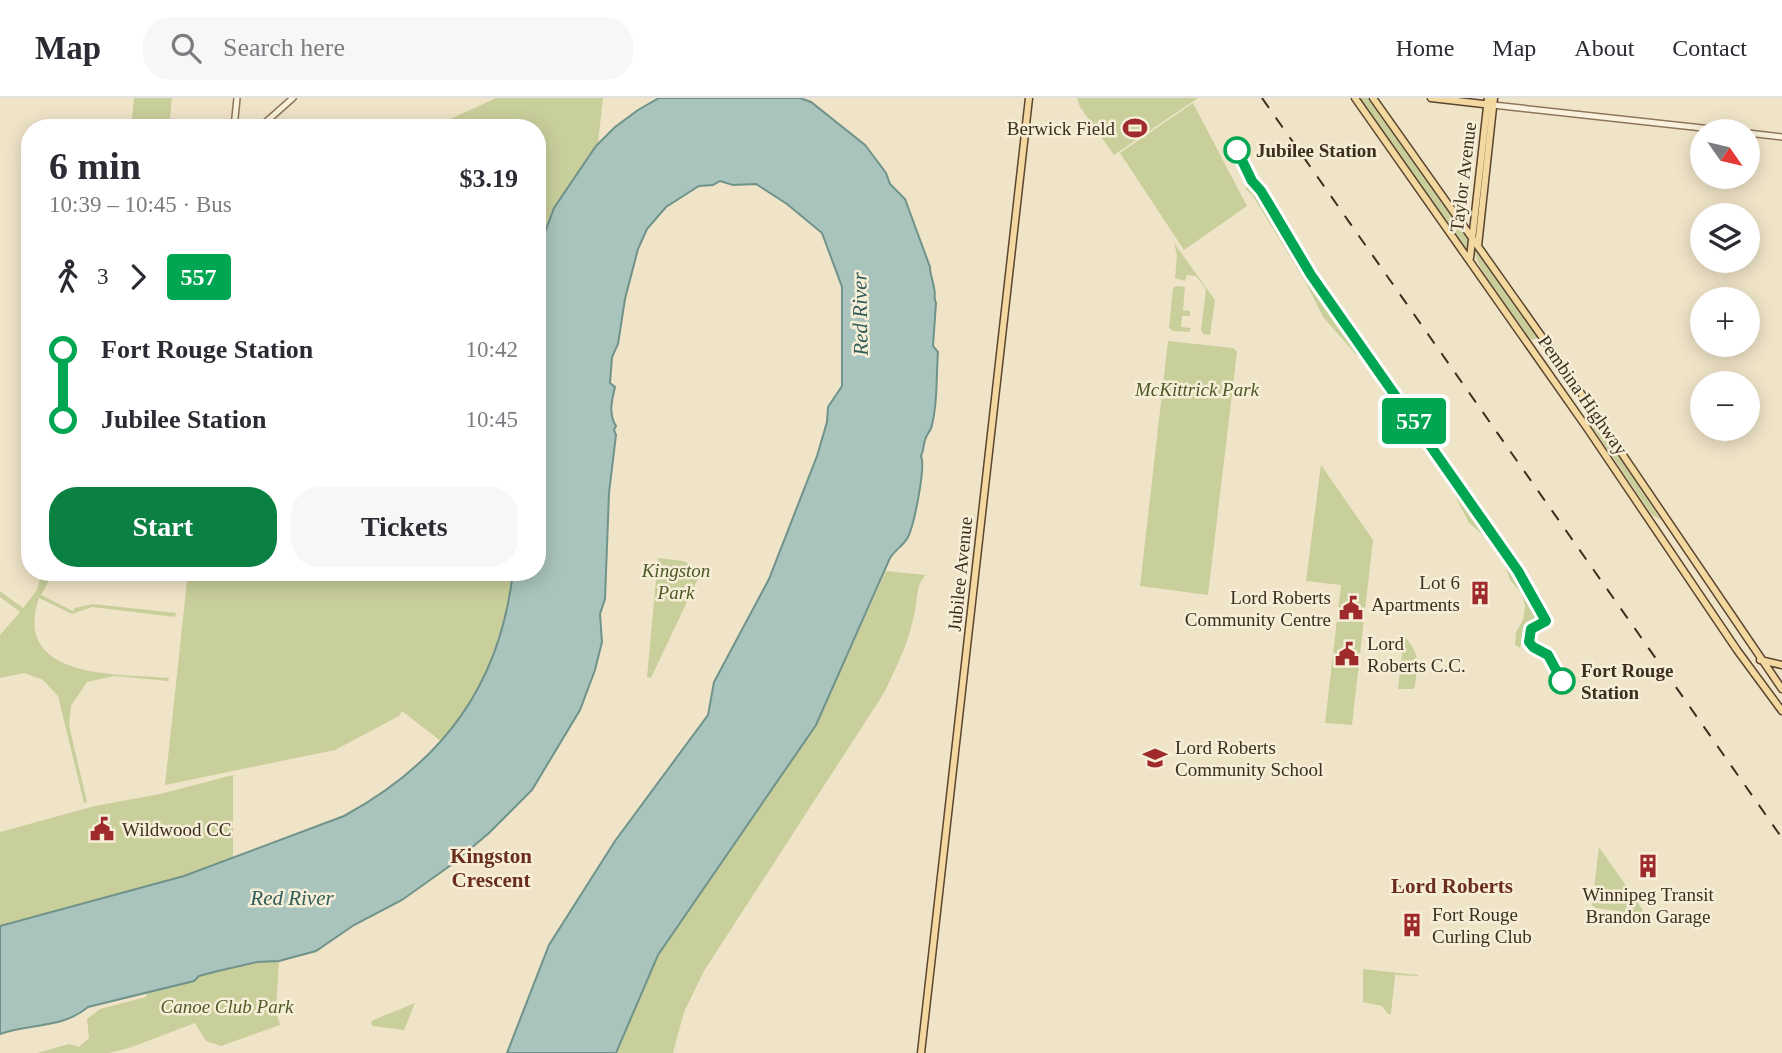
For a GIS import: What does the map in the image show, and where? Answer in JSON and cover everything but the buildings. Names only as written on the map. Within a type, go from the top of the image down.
[{"type":"main road","name":"Jubilee Avenue","points":[[921,1053],[1029,98]]},
{"type":"main road","name":"Pembina Highway","points":[[1355,98],[1782,711]]},
{"type":"main road","name":"Pembina Highway","points":[[1373,98],[1585,399],[1781,687]]},
{"type":"main road","points":[[1431,98],[1491,101]]},
{"type":"main road","name":"Taylor Avenue","points":[[1470,260],[1471,235],[1491,101]]},
{"type":"main road","name":"Taylor Avenue","points":[[1478,246],[1491,101]]},
{"type":"main road","points":[[1760,659],[1782,666]]},
{"type":"main road","points":[[1770,697],[1781,687]]},
{"type":"street","points":[[236,119],[237,98]]},
{"type":"street","points":[[269,119],[293,98]]},
{"type":"street","points":[[1491,101],[1690,126]]},
{"type":"street","points":[[1760,134],[1782,137]]},
{"type":"green space","points":[[134,98],[172,98],[170,119],[132,119]]},
{"type":"green space","points":[[496,98],[603,98],[598,143],[554,208],[546,230],[546,119],[450,119]]},
{"type":"green space","points":[[1077,98],[1198,98],[1114,155],[1080,107]]},
{"type":"green space","points":[[1355,98],[1373,98],[1471,235],[1470,260]]},
{"type":"green space","points":[[1193,103],[1247,206],[1184,250],[1120,153]]},
{"type":"green space","points":[[1250,185],[1259,195],[1309,277],[1516,574],[1537,613],[1525,631],[1520,648],[1515,645],[1516,632],[1523,620],[1525,606],[1522,594],[1510,580],[1506,568],[1488,539],[1469,523],[1448,482],[1367,367],[1323,317],[1306,283],[1253,196],[1245,188]]},
{"type":"green space","points":[[1174,243],[1215,300],[1210,335],[1203,334],[1201,330],[1206,289],[1196,276],[1187,275],[1185,281],[1175,278],[1177,255]]},
{"type":"green space","points":[[1474,248],[1538,338],[1531,340],[1497,295],[1476,258]]},
{"type":"green space","points":[[1185,287],[1183,310],[1190,311],[1190,316],[1182,316],[1181,327],[1191,328],[1189,332],[1173,331],[1169,328],[1173,288]]},
{"type":"green space","name":"McKittrick Park","points":[[1168,341],[1233,348],[1237,352],[1208,595],[1140,586]]},
{"type":"green space","points":[[1596,426],[1602,430],[1661,520],[1652,515],[1593,428]]},
{"type":"green space","name":"Lord Roberts C.C.","points":[[1321,465],[1373,540],[1352,725],[1325,723],[1341,585],[1306,581]]},
{"type":"green space","name":"Kingston Park","points":[[658,558],[683,561],[702,570],[651,678],[647,677]]},
{"type":"green space","points":[[886,571],[926,575],[919,587],[906,642],[884,693],[704,971],[684,1012],[673,1053],[616,1053],[658,955],[816,725]]},
{"type":"green space","points":[[40,581],[49,581],[41,595],[73,611],[75,608],[93,604],[176,613],[175,617],[92,607],[72,614],[39,598],[34,625],[40,645],[55,658],[99,673],[169,678],[168,681],[114,676],[87,682],[71,706],[69,725],[87,802],[84,803],[58,696],[43,680],[24,673],[0,678],[0,635],[20,612],[0,597],[0,591],[23,608],[37,590]]},
{"type":"green space","points":[[187,581],[512,581],[504,619],[490,662],[469,702],[442,742],[402,711],[399,716],[335,750],[165,785]]},
{"type":"green space","points":[[1404,636],[1417,659],[1413,689],[1398,689]]},
{"type":"green space","points":[[233,775],[233,858],[184,876],[0,926],[0,832],[95,806],[160,794]]},
{"type":"green space","points":[[1599,847],[1643,910],[1641,914],[1595,908],[1592,905]]},
{"type":"green space","name":"Canoe Club Park","points":[[279,961],[276,1011],[280,1025],[221,1046],[206,1041],[195,1023],[109,1053],[37,1053],[69,1044],[79,1047],[89,1038],[87,1019],[100,1009],[146,997],[147,993],[194,981],[221,970]]},
{"type":"green space","points":[[1363,969],[1418,976],[1395,975],[1391,1014],[1388,1014],[1382,1006],[1363,1002]]},
{"type":"green space","points":[[415,1003],[404,1030],[372,1026],[371,1021]]},
{"type":"water","name":"Red River","points":[[659,98],[800,98],[811,102],[865,145],[886,173],[890,184],[905,199],[930,267],[936,303],[933,346],[938,352],[935,407],[931,429],[921,456],[919,496],[908,537],[890,558],[816,725],[658,955],[616,1053],[507,1053],[549,945],[615,841],[708,715],[714,682],[769,579],[817,456],[827,422],[828,407],[842,386],[842,287],[822,233],[787,204],[756,184],[733,185],[720,181],[713,185],[699,186],[666,207],[647,229],[638,249],[625,299],[618,344],[612,357],[610,383],[615,387],[611,411],[616,435],[609,493],[605,599],[600,614],[602,642],[580,710],[532,790],[489,833],[451,865],[402,900],[354,925],[316,951],[279,961],[257,962],[218,971],[199,976],[194,981],[88,1007],[68,1019],[0,1034],[0,926],[184,876],[344,816],[379,795],[410,771],[438,745],[461,716],[480,685],[495,650],[506,613],[511,581],[546,581],[546,230],[554,208],[596,146],[638,110]]},
{"type":"railway","points":[[1262,98],[1782,838]]},
{"type":"bus line","name":"557","points":[[1237,150],[1252,181],[1261,191],[1311,275],[1518,571],[1546,621],[1531,629],[1529,642],[1548,655],[1562,681]]},
{"type":"place","name":"Berwick Field","points":[[1135,128]]},
{"type":"place","name":"Jubilee Station","points":[[1237,150]]},
{"type":"place","name":"Lot 6 Apartments","points":[[1480,593]]},
{"type":"place","name":"Lord Roberts Community Centre","points":[[1351,608]]},
{"type":"place","name":"Lord Roberts C.C.","points":[[1347,654]]},
{"type":"place","name":"Fort Rouge Station","points":[[1562,681]]},
{"type":"place","name":"Lord Roberts Community School","points":[[1155,758]]},
{"type":"place","name":"Wildwood CC","points":[[102,829]]},
{"type":"place","name":"Winnipeg Transit Brandon Garage","points":[[1648,866]]},
{"type":"place","name":"Fort Rouge Curling Club","points":[[1412,925]]},
{"type":"district","name":"Kingston Crescent","points":[[491,868]]},
{"type":"district","name":"Lord Roberts","points":[[1452,886]]}]
